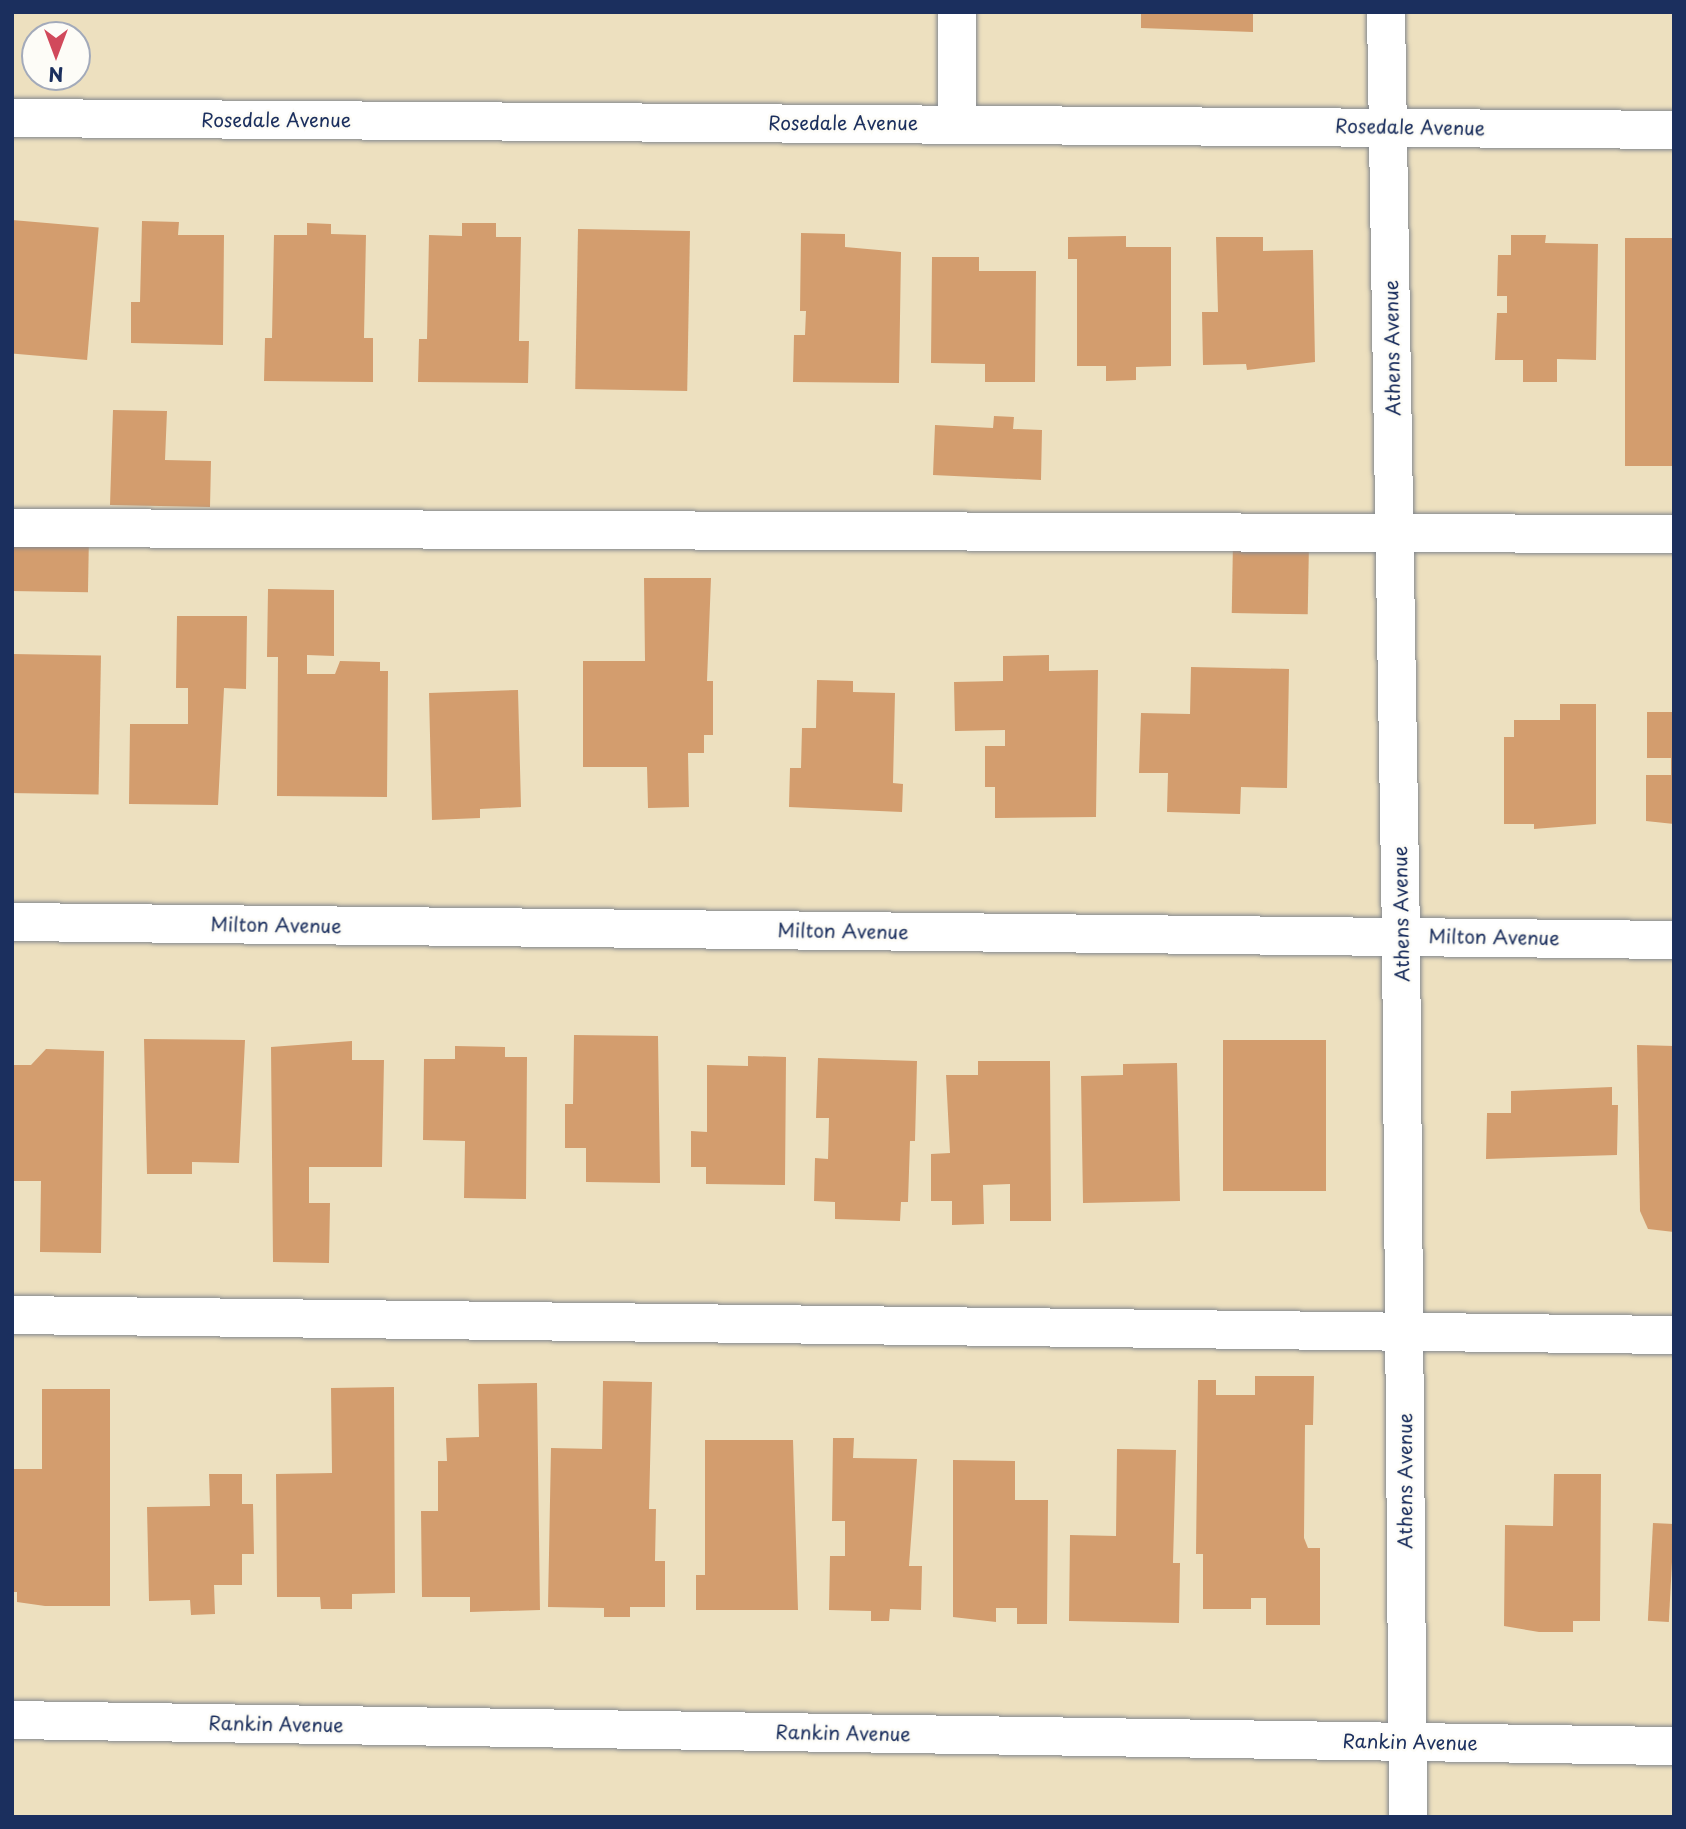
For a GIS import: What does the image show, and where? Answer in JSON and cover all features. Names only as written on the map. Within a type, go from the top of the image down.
[{"type":"street","points":[[957,12],[957,124]]},
{"type":"street","name":"Athens Avenue","points":[[1386,12],[1401,936],[1408,1817]]},
{"type":"street","name":"Rosedale Avenue","points":[[12,118],[1674,130]]},
{"type":"street","points":[[12,528],[1674,534]]},
{"type":"street","name":"Milton Avenue","points":[[12,922],[1674,940]]},
{"type":"street","points":[[12,1315],[1674,1335]]},
{"type":"street","name":"Rankin Avenue","points":[[12,1720],[1674,1746]]},
{"type":"building","points":[[1141,12],[1253,12],[1253,32],[1141,28]]},
{"type":"building","points":[[12,220],[99,228],[87,360],[12,354]]},
{"type":"building","points":[[142,221],[179,222],[178,235],[224,235],[223,345],[131,343],[131,302],[140,302]]},
{"type":"building","points":[[307,223],[331,224],[331,234],[366,235],[364,338],[373,338],[373,382],[264,381],[265,338],[272,338],[274,235],[307,235]]},
{"type":"building","points":[[462,223],[496,223],[496,237],[521,237],[519,341],[529,341],[528,383],[418,382],[419,339],[427,339],[429,235],[462,236]]},
{"type":"building","points":[[578,229],[690,231],[687,391],[575,389]]},
{"type":"building","points":[[801,233],[845,234],[845,247],[901,252],[899,383],[793,382],[794,335],[805,335],[806,311],[800,311]]},
{"type":"building","points":[[1511,235],[1546,235],[1545,243],[1598,244],[1596,360],[1557,359],[1557,382],[1523,382],[1523,360],[1495,360],[1497,313],[1507,313],[1507,296],[1497,296],[1498,255],[1511,255]]},
{"type":"building","points":[[1126,236],[1126,247],[1171,247],[1171,366],[1136,367],[1136,380],[1106,381],[1106,366],[1077,366],[1077,259],[1068,259],[1068,237]]},
{"type":"building","points":[[1216,237],[1263,237],[1263,251],[1313,250],[1315,362],[1247,370],[1246,364],[1203,365],[1202,312],[1218,312]]},
{"type":"building","points":[[1625,238],[1674,238],[1674,466],[1625,466]]},
{"type":"building","points":[[932,257],[979,257],[979,271],[1036,271],[1035,382],[985,382],[985,364],[931,363]]},
{"type":"building","points":[[113,410],[167,411],[165,460],[211,461],[210,507],[110,505]]},
{"type":"building","points":[[994,416],[1014,417],[1013,429],[1042,430],[1041,480],[933,475],[935,425],[993,428]]},
{"type":"building","points":[[12,533],[89,534],[88,592],[12,591]]},
{"type":"building","points":[[1233,541],[1309,542],[1308,614],[1232,613]]},
{"type":"building","points":[[644,578],[711,578],[707,681],[713,681],[713,735],[704,735],[704,753],[688,753],[689,807],[648,808],[647,767],[583,767],[583,661],[645,661]]},
{"type":"building","points":[[268,589],[334,590],[334,656],[307,655],[307,674],[335,674],[340,661],[380,662],[380,671],[388,671],[387,797],[277,796],[278,657],[267,657]]},
{"type":"building","points":[[177,616],[247,616],[246,689],[224,688],[218,805],[129,804],[130,724],[188,724],[188,688],[176,688]]},
{"type":"building","points":[[12,654],[101,656],[99,795],[12,793]]},
{"type":"building","points":[[1049,655],[1049,671],[1098,670],[1096,817],[995,818],[995,787],[985,787],[985,746],[1005,746],[1005,730],[955,731],[954,682],[1003,681],[1003,656]]},
{"type":"building","points":[[1191,667],[1289,669],[1287,788],[1241,787],[1240,814],[1167,812],[1168,773],[1139,773],[1141,713],[1190,714]]},
{"type":"building","points":[[817,680],[853,681],[853,692],[895,693],[893,783],[903,784],[902,812],[789,807],[790,768],[801,768],[802,728],[816,728]]},
{"type":"building","points":[[518,690],[521,807],[480,809],[480,818],[432,820],[429,693]]},
{"type":"building","points":[[1560,704],[1596,704],[1596,824],[1534,829],[1534,824],[1504,824],[1504,737],[1514,737],[1514,720],[1560,720]]},
{"type":"building","points":[[1647,712],[1674,712],[1674,824],[1646,821],[1646,775],[1671,775],[1671,758],[1647,758]]},
{"type":"building","points":[[574,1035],[658,1036],[660,1183],[586,1182],[586,1148],[565,1148],[565,1104],[573,1104]]},
{"type":"building","points":[[144,1039],[245,1040],[239,1163],[192,1162],[192,1174],[147,1174]]},
{"type":"building","points":[[1223,1040],[1326,1040],[1326,1191],[1223,1191]]},
{"type":"building","points":[[352,1041],[352,1060],[384,1060],[382,1167],[309,1167],[309,1203],[330,1203],[329,1263],[273,1262],[271,1047]]},
{"type":"building","points":[[1637,1045],[1674,1046],[1674,1232],[1648,1229],[1640,1211]]},
{"type":"building","points":[[455,1046],[505,1047],[505,1057],[527,1057],[526,1199],[464,1198],[465,1141],[423,1140],[424,1059],[455,1059]]},
{"type":"building","points":[[46,1049],[104,1051],[101,1253],[40,1252],[41,1181],[12,1181],[12,1065],[31,1065]]},
{"type":"building","points":[[748,1056],[786,1057],[785,1185],[706,1184],[706,1167],[691,1167],[691,1131],[707,1132],[707,1065],[748,1066]]},
{"type":"building","points":[[818,1058],[917,1061],[915,1141],[910,1141],[908,1202],[901,1202],[900,1221],[835,1219],[835,1202],[814,1201],[815,1158],[828,1159],[829,1118],[816,1118]]},
{"type":"building","points":[[978,1061],[1050,1061],[1051,1221],[1010,1221],[1010,1184],[983,1185],[984,1224],[952,1225],[952,1201],[931,1201],[931,1154],[950,1153],[946,1075],[978,1075]]},
{"type":"building","points":[[1177,1063],[1180,1201],[1083,1203],[1081,1076],[1123,1075],[1123,1064]]},
{"type":"building","points":[[1612,1087],[1612,1105],[1618,1105],[1617,1155],[1486,1159],[1487,1113],[1511,1113],[1511,1091]]},
{"type":"building","points":[[1255,1376],[1314,1376],[1313,1425],[1305,1425],[1304,1538],[1308,1548],[1320,1548],[1320,1625],[1266,1625],[1266,1598],[1251,1598],[1251,1609],[1203,1609],[1203,1554],[1196,1554],[1198,1380],[1216,1380],[1216,1395],[1255,1395]]},
{"type":"building","points":[[603,1381],[652,1382],[649,1509],[656,1509],[655,1561],[665,1561],[665,1607],[630,1607],[630,1617],[604,1617],[604,1608],[548,1607],[551,1448],[602,1449]]},
{"type":"building","points":[[537,1383],[540,1610],[470,1612],[470,1597],[422,1597],[421,1511],[438,1511],[438,1461],[447,1461],[446,1438],[479,1437],[478,1384]]},
{"type":"building","points":[[394,1387],[395,1593],[352,1594],[352,1609],[321,1609],[320,1597],[277,1597],[276,1474],[332,1473],[331,1388]]},
{"type":"building","points":[[42,1389],[110,1389],[110,1606],[45,1606],[17,1602],[17,1592],[12,1592],[12,1469],[42,1469]]},
{"type":"building","points":[[833,1438],[854,1438],[853,1458],[917,1459],[909,1566],[922,1566],[921,1610],[890,1609],[889,1621],[871,1621],[871,1611],[829,1610],[830,1556],[845,1556],[845,1521],[832,1521]]},
{"type":"building","points":[[705,1440],[793,1440],[798,1610],[696,1610],[696,1575],[705,1575]]},
{"type":"building","points":[[1117,1449],[1176,1450],[1173,1563],[1180,1563],[1179,1623],[1069,1621],[1070,1535],[1116,1536]]},
{"type":"building","points":[[953,1460],[1015,1461],[1015,1500],[1048,1500],[1047,1624],[1017,1624],[1017,1608],[996,1608],[996,1622],[953,1617]]},
{"type":"building","points":[[209,1474],[242,1474],[242,1504],[253,1504],[254,1554],[242,1554],[242,1585],[214,1585],[215,1614],[191,1615],[190,1600],[149,1601],[147,1507],[210,1506]]},
{"type":"building","points":[[1554,1474],[1601,1474],[1600,1621],[1573,1621],[1573,1632],[1539,1632],[1504,1626],[1505,1525],[1553,1526]]},
{"type":"building","points":[[1653,1523],[1674,1524],[1669,1622],[1648,1621]]}]
